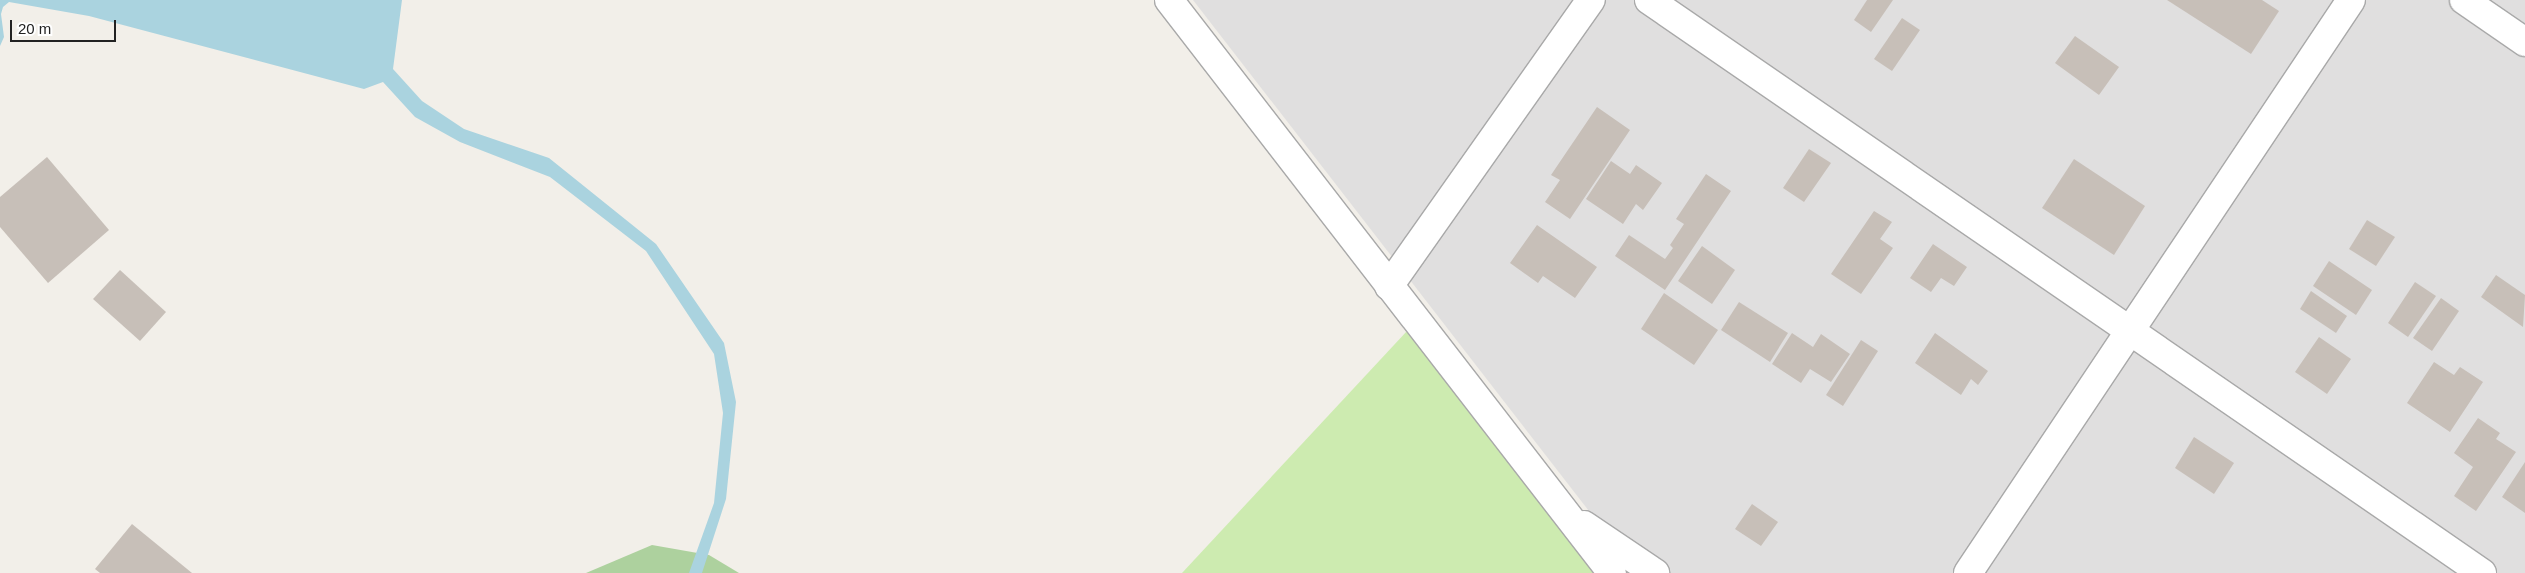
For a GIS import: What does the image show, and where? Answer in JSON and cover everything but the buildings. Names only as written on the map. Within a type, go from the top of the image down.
[{"type":"street","points":[[1169,0],[1612,573]]},
{"type":"street","points":[[1389,286],[1591,0]]},
{"type":"street","points":[[1650,0],[2482,573]]},
{"type":"street","points":[[1968,573],[2351,0]]},
{"type":"street","points":[[2464,0],[2525,42]]},
{"type":"street","points":[[1565,512],[1655,573]]},
{"type":"shaded area","points":[[1193,0],[2525,0],[2525,573],[1637,573]]},
{"type":"green space","points":[[1407,331],[1595,573],[1182,573]]},
{"type":"green space","points":[[652,545],[709,555],[739,573],[586,573]]},
{"type":"water","points":[[0,0],[402,0],[393,69],[422,101],[464,129],[549,158],[656,244],[724,343],[736,402],[726,499],[702,573],[689,573],[714,503],[723,413],[714,354],[646,251],[550,177],[460,142],[415,117],[383,82],[364,89],[89,16],[9,2],[3,7],[1,14],[4,37],[0,46]]}]
